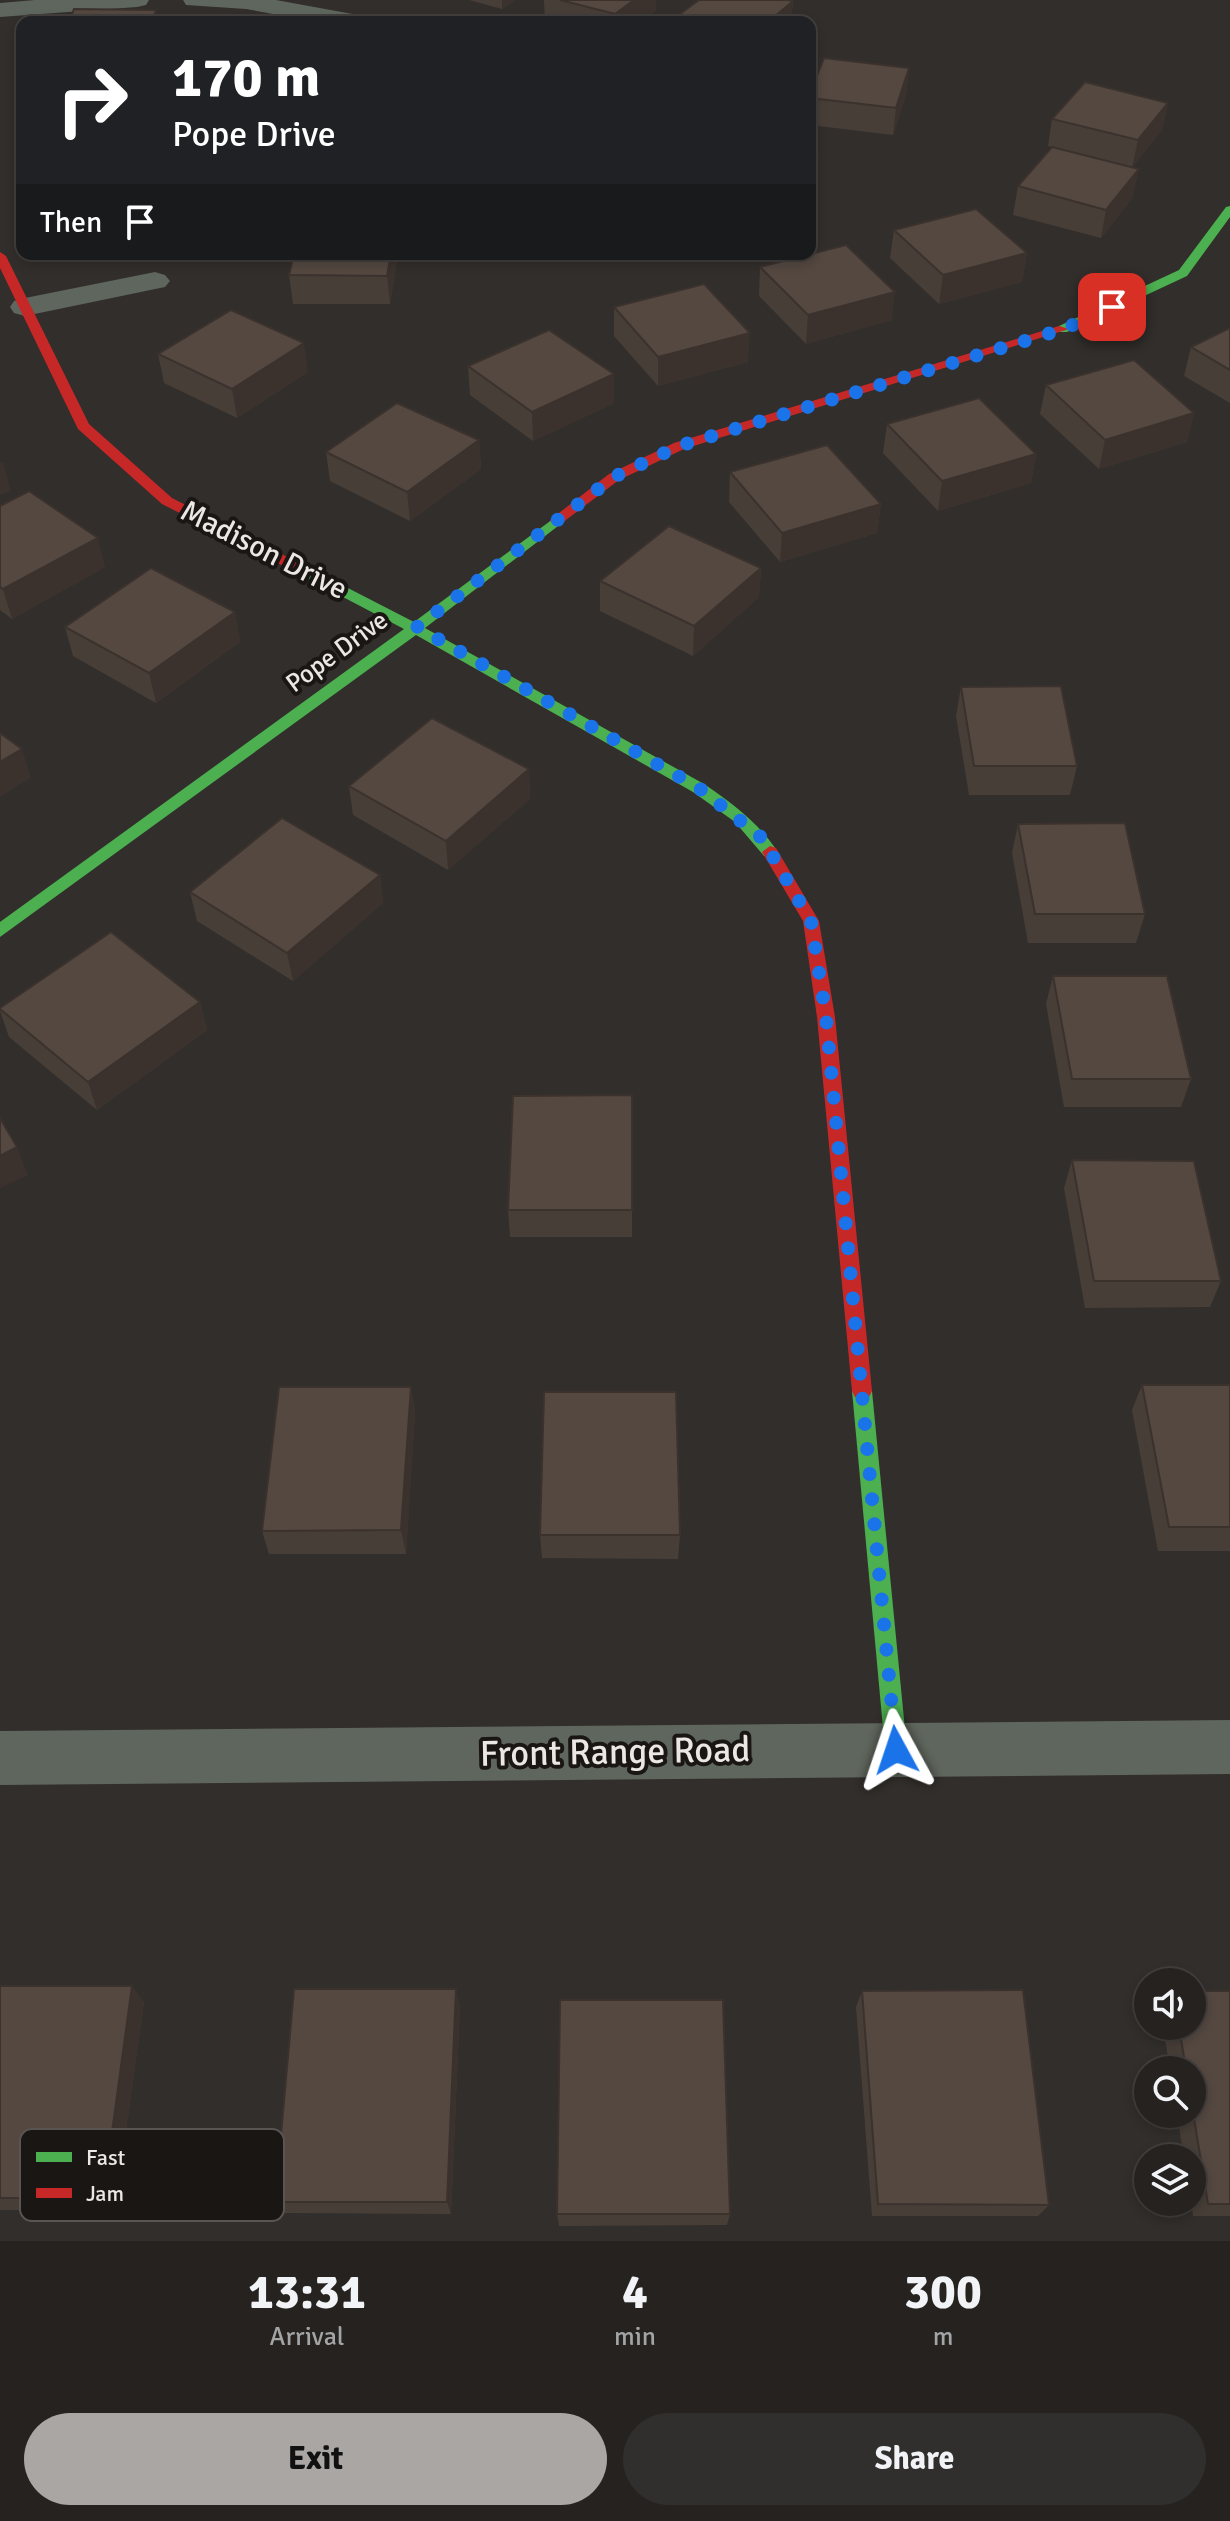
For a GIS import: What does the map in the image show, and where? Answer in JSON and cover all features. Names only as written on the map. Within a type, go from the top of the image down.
[{"type":"street","points":[[0,10],[137,0]]},
{"type":"street","points":[[195,0],[246,2],[324,16]]},
{"type":"street","name":"Pope Drive","points":[[0,931],[417,627],[614,477],[679,446],[1064,329],[1183,273],[1230,209]]},
{"type":"street","name":"Madison Drive","points":[[0,256],[83,426],[167,501],[417,627],[699,788],[762,838],[811,921],[826,1017],[896,1750]]},
{"type":"street","points":[[25,307],[155,281]]},
{"type":"street","name":"Front Range Road","points":[[0,1758],[1230,1747]]},
{"type":"building","points":[[560,0],[634,0],[615,14]]},
{"type":"building","points":[[699,0],[793,1],[775,16],[680,14]]},
{"type":"building","points":[[74,9],[156,10],[154,16],[71,16]]},
{"type":"building","points":[[824,58],[909,68],[896,108],[816,99],[816,79]]},
{"type":"building","points":[[1085,82],[1168,103],[1138,140],[1052,119]]},
{"type":"building","points":[[1052,147],[1139,169],[1106,210],[1018,186]]},
{"type":"building","points":[[976,209],[1027,253],[943,275],[894,230]]},
{"type":"building","points":[[846,245],[895,292],[808,315],[760,267],[787,260],[816,260],[816,253]]},
{"type":"building","points":[[293,260],[390,260],[387,276],[289,275]]},
{"type":"building","points":[[704,284],[750,333],[658,357],[614,307]]},
{"type":"building","points":[[231,310],[304,343],[232,389],[158,354]]},
{"type":"building","points":[[1230,328],[1230,370],[1191,347]]},
{"type":"building","points":[[549,330],[614,374],[532,412],[468,366]]},
{"type":"building","points":[[1134,360],[1194,413],[1105,440],[1046,385]]},
{"type":"building","points":[[979,398],[1036,454],[942,481],[887,424]]},
{"type":"building","points":[[397,403],[479,440],[407,492],[326,452]]},
{"type":"building","points":[[827,445],[881,504],[782,533],[730,472]]},
{"type":"building","points":[[29,491],[98,538],[3,589],[0,587],[0,506]]},
{"type":"building","points":[[669,526],[761,568],[694,626],[600,581]]},
{"type":"building","points":[[151,568],[235,612],[149,673],[65,627]]},
{"type":"building","points":[[1061,686],[1077,766],[974,766],[961,687]]},
{"type":"building","points":[[432,718],[529,769],[446,841],[349,786]]},
{"type":"building","points":[[0,733],[22,749],[0,762]]},
{"type":"building","points":[[282,818],[380,875],[287,953],[190,892]]},
{"type":"building","points":[[1125,823],[1145,914],[1035,914],[1018,824]]},
{"type":"building","points":[[111,932],[200,1002],[88,1082],[0,1008]]},
{"type":"building","points":[[1053,976],[1167,976],[1191,1079],[1072,1079]]},
{"type":"building","points":[[632,1095],[632,1210],[508,1210],[513,1096]]},
{"type":"building","points":[[0,1118],[17,1147],[0,1156]]},
{"type":"building","points":[[1072,1160],[1194,1161],[1221,1281],[1094,1281]]},
{"type":"building","points":[[1142,1385],[1230,1385],[1230,1527],[1169,1527]]},
{"type":"building","points":[[279,1387],[411,1387],[401,1530],[262,1531]]},
{"type":"building","points":[[544,1392],[676,1392],[680,1535],[540,1535]]},
{"type":"building","points":[[0,1986],[132,1986],[112,2129],[20,2129],[20,2198],[0,2198]]},
{"type":"building","points":[[294,1989],[456,1989],[447,2202],[284,2202],[284,2129],[282,2129]]},
{"type":"building","points":[[1023,1990],[1049,2205],[878,2204],[862,1991]]},
{"type":"building","points":[[1206,1991],[1230,1991],[1230,2204],[1208,2204],[1206,2144],[1198,2144],[1196,2128],[1206,2128],[1206,2056],[1184,2056],[1181,2040],[1206,2040]]},
{"type":"building","points":[[560,2000],[723,2000],[730,2214],[557,2214]]},
{"type":"traffic: fast","points":[[1063,329],[1183,273],[1230,209]]},
{"type":"traffic: fast","points":[[0,931],[417,627],[557,520]]},
{"type":"traffic: fast","points":[[306,572],[499,674],[676,774],[741,819],[770,852]]},
{"type":"traffic: fast","points":[[862,1391],[896,1750]]},
{"type":"traffic: jam","points":[[0,256],[83,426],[167,501],[306,572]]},
{"type":"traffic: jam","points":[[557,520],[614,477],[679,446],[1063,329]]},
{"type":"traffic: jam","points":[[770,852],[811,921],[826,1017],[862,1391]]},
{"type":"route","points":[[896,1750],[826,1017],[811,921],[762,838],[699,788],[417,627],[614,477],[679,446],[1064,329],[1112,307]]}]
